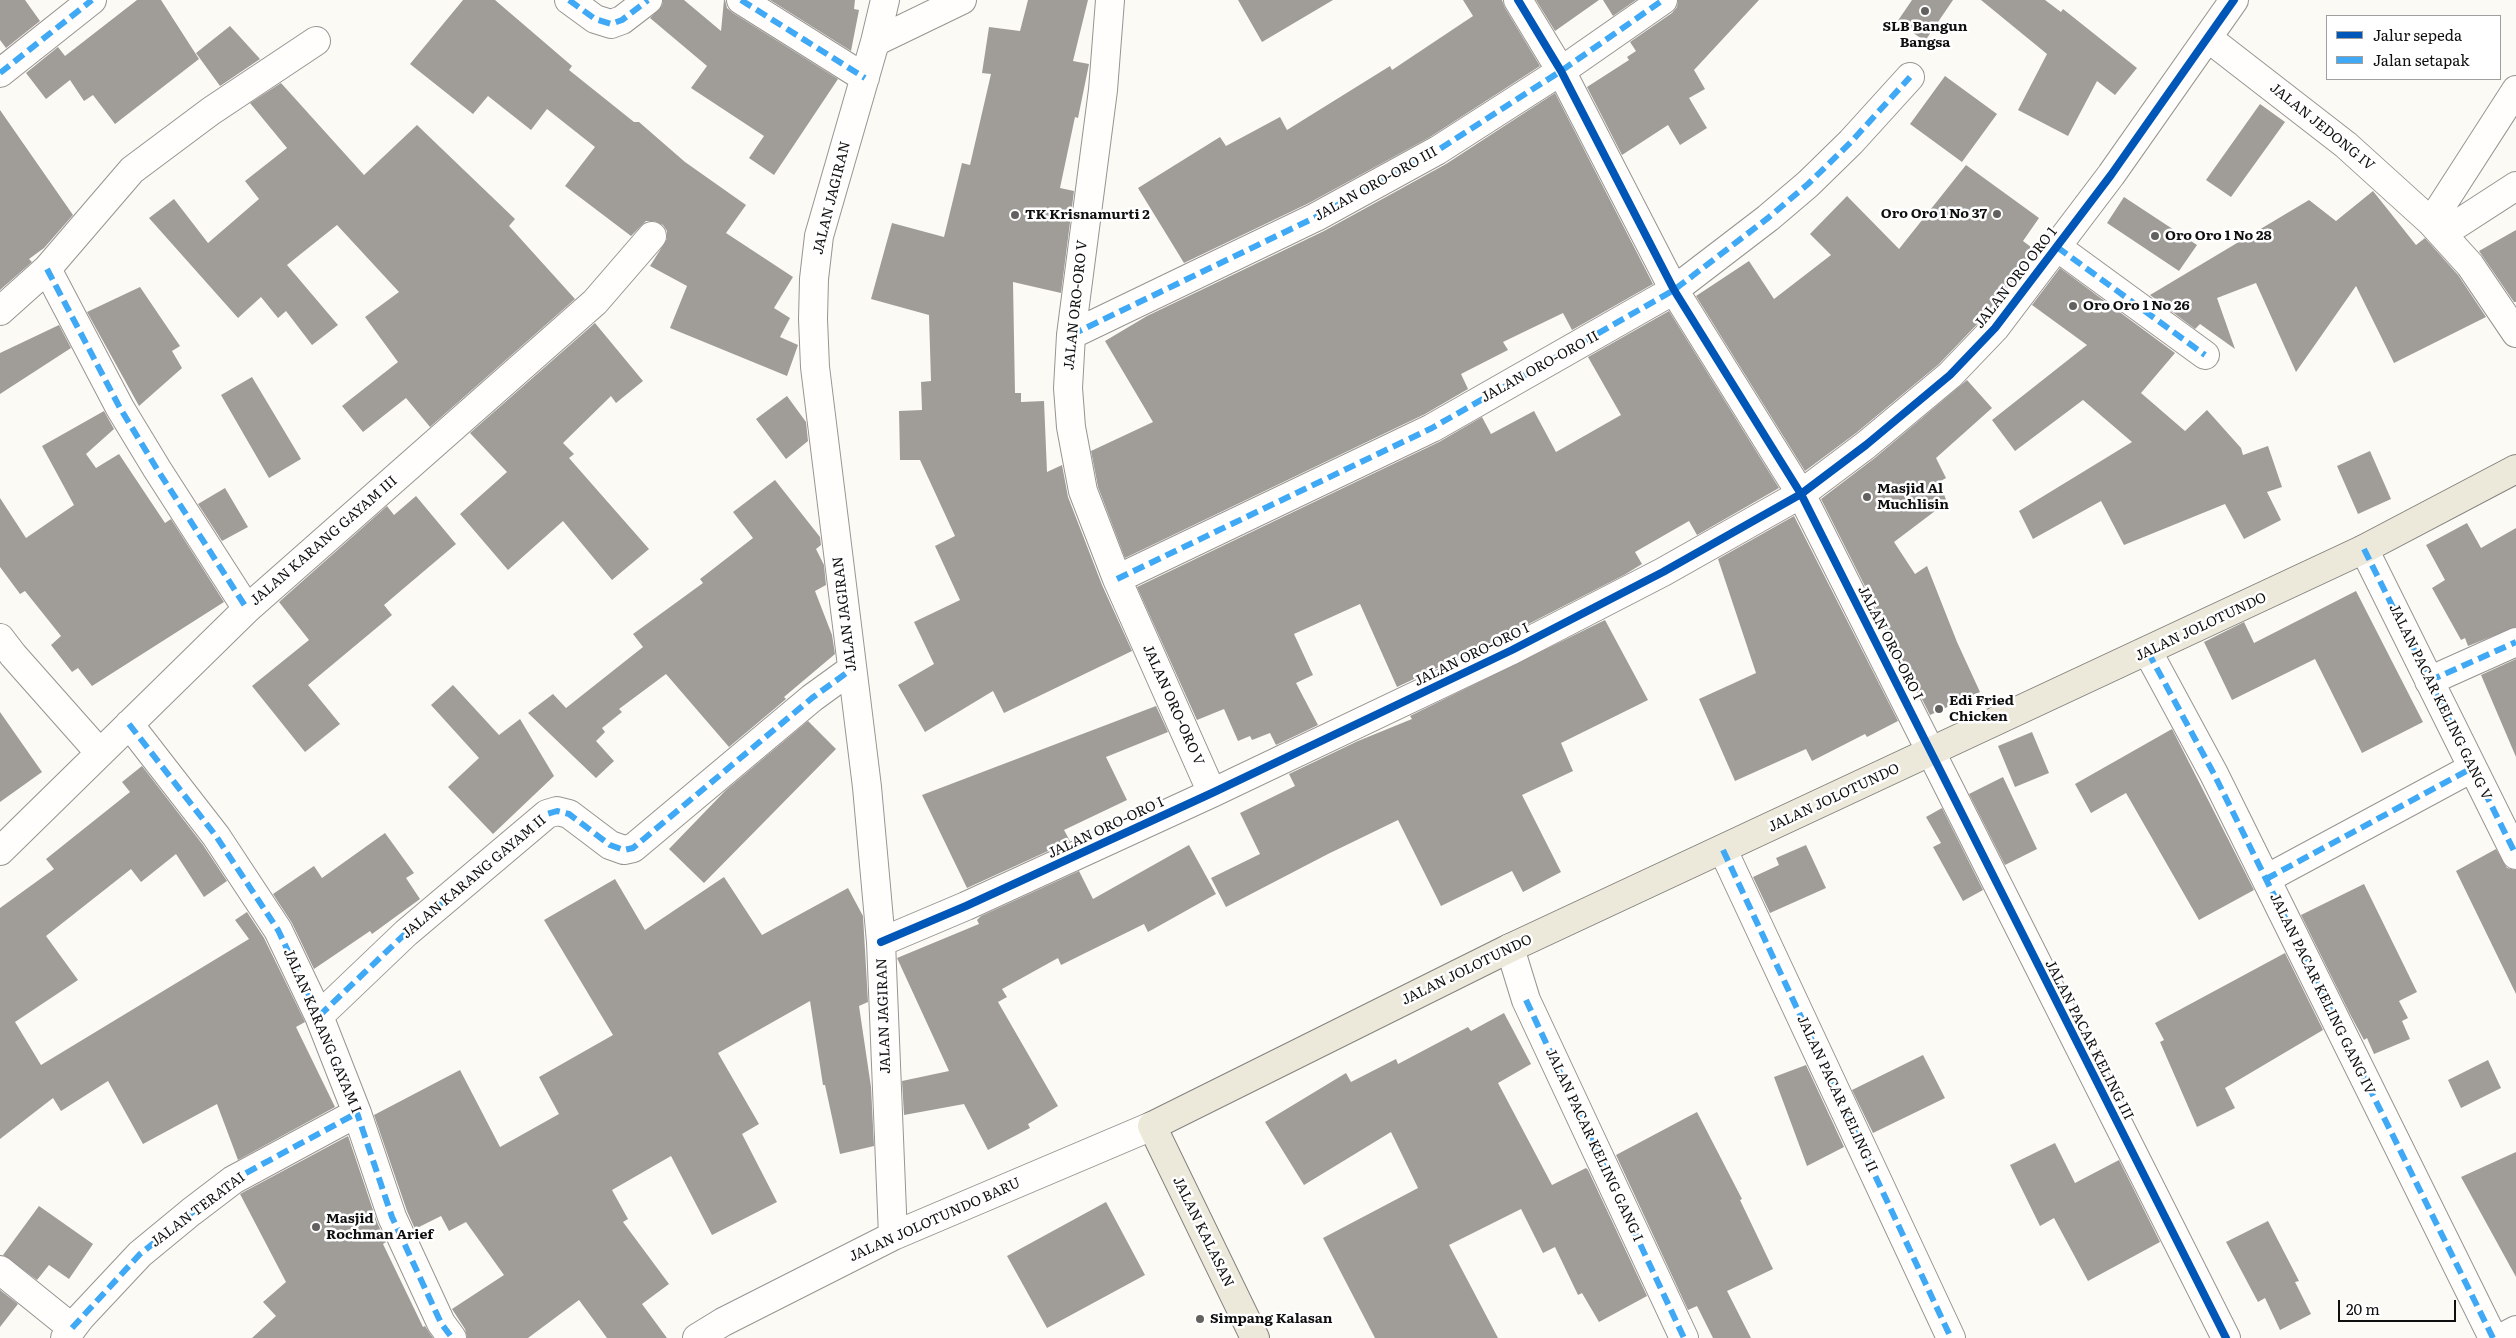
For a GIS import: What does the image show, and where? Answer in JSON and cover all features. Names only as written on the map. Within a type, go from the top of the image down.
[{"type":"main road","name":"JALAN JOLOTUNDO","points":[[1152,1126],[1510,948],[1932,753],[2364,549],[2516,469]]},
{"type":"main road","name":"JALAN KALASAN","points":[[1152,1126],[1255,1338]]},
{"type":"street","points":[[0,73],[92,0]]},
{"type":"street","points":[[569,0],[595,19],[611,24],[622,20],[648,0]]},
{"type":"street","points":[[741,0],[865,78]]},
{"type":"street","name":"JALAN JAGIRAN","points":[[885,0],[865,78],[819,236],[813,309],[815,367],[867,787],[881,942],[893,1236]]},
{"type":"street","points":[[875,42],[962,0]]},
{"type":"street","name":"JALAN ORO-ORO V","points":[[1110,0],[1103,90],[1071,335],[1068,388],[1070,427],[1083,491],[1117,579],[1212,793]]},
{"type":"street","points":[[1518,0],[1561,71],[1674,290],[1801,494]]},
{"type":"street","name":"JALAN ORO-ORO III","points":[[1071,335],[1316,217],[1438,150],[1561,71],[1663,0]]},
{"type":"street","name":"JALAN ORO ORO 1","points":[[1801,494],[1866,446],[1950,375],[1995,328],[2057,247],[2208,38],[2228,2]]},
{"type":"street","name":"JALAN JEDONG IV","points":[[2208,38],[2346,145],[2437,228],[2470,265],[2516,333]]},
{"type":"street","points":[[0,311],[48,270],[118,184],[139,164],[211,111],[316,41]]},
{"type":"street","name":"JALAN ORO-ORO II","points":[[1117,579],[1432,428],[1674,290],[1761,224],[1808,184],[1851,142],[1910,77]]},
{"type":"street","points":[[2437,228],[2516,90]]},
{"type":"street","points":[[2437,228],[2516,186]]},
{"type":"street","name":"JALAN KARANG GAYAM III","points":[[0,851],[246,609],[594,302],[652,236]]},
{"type":"street","points":[[2057,247],[2206,355]]},
{"type":"street","points":[[48,270],[120,408],[156,469],[246,609]]},
{"type":"street","name":"JALAN ORO-ORO I","points":[[881,942],[966,906],[1212,793],[1520,646],[1663,572],[1801,494],[1932,753]]},
{"type":"street","name":"JALAN PACAR KELING GANG V","points":[[2364,549],[2516,855]]},
{"type":"street","points":[[0,638],[99,752]]},
{"type":"street","points":[[2429,681],[2516,642]]},
{"type":"street","name":"JALAN PACAR KELING GANG IV","points":[[2148,652],[2214,774],[2493,1338]]},
{"type":"street","name":"JALAN KARANG GAYAM II","points":[[319,1016],[406,933],[547,814],[557,812],[569,814],[610,846],[624,850],[633,848],[812,698],[852,669]]},
{"type":"street","name":"JALAN KARANG GAYAM I","points":[[130,724],[216,836],[249,883],[278,930],[319,1016],[357,1113],[392,1217],[441,1322],[452,1338]]},
{"type":"street","name":"JALAN PACAR KELING III","points":[[1932,753],[2226,1338]]},
{"type":"street","points":[[2266,879],[2472,768]]},
{"type":"street","name":"JALAN PACAR KELING II","points":[[1723,850],[1951,1338]]},
{"type":"street","name":"JALAN PACAR KELING GANG I","points":[[1510,948],[1526,1000],[1684,1338]]},
{"type":"street","name":"JALAN TERATAI","points":[[68,1333],[140,1254],[233,1180],[357,1113]]},
{"type":"street","name":"JALAN JOLOTUNDO BARU","points":[[697,1338],[727,1330],[893,1236],[1152,1126]]},
{"type":"street","points":[[0,1270],[68,1333]]},
{"type":"street","points":[[2501,1338],[2516,1330]]},
{"type":"building","points":[[0,0],[25,0],[40,21],[6,48],[0,40]]},
{"type":"building","points":[[137,0],[161,0],[199,59],[115,124],[93,95],[84,101],[70,80],[46,99],[26,73],[58,47],[65,56]]},
{"type":"building","points":[[463,0],[495,0],[572,66],[569,70],[634,122],[639,122],[685,162],[746,205],[726,233],[793,277],[774,308],[790,318],[780,337],[798,345],[787,376],[670,328],[687,286],[650,266],[667,239],[667,231],[663,225],[654,221],[646,221],[631,236],[565,186],[595,147],[547,109],[531,130],[488,96],[473,114],[410,64]]},
{"type":"building","points":[[663,0],[684,0],[721,31],[725,0],[727,8],[733,13],[838,79],[774,175],[749,158],[764,136],[691,88],[707,66],[650,18],[662,6]]},
{"type":"building","points":[[770,0],[855,0],[854,9],[859,10],[851,51]]},
{"type":"building","points":[[1028,0],[1088,0],[1073,61],[1089,64],[1078,118],[1075,117],[1060,188],[1074,191],[1061,293],[1013,282],[1015,393],[1021,393],[1021,402],[1044,401],[1047,472],[1062,465],[1068,497],[1102,585],[1132,651],[1004,713],[993,691],[925,732],[898,685],[934,664],[914,622],[960,600],[935,546],[955,536],[920,460],[900,460],[899,411],[922,410],[921,382],[931,381],[929,315],[871,299],[892,223],[944,237],[962,163],[970,165],[991,74],[982,73],[989,27],[1020,31]]},
{"type":"building","points":[[1238,0],[1333,0],[1262,42]]},
{"type":"building","points":[[1463,0],[1502,0],[1540,66],[1430,137],[1309,203],[1184,263],[1138,188],[1220,137],[1226,146],[1280,117],[1287,130],[1390,66],[1392,70],[1473,16]]},
{"type":"building","points":[[1536,0],[1599,0],[1555,31]]},
{"type":"building","points":[[1603,0],[1636,0],[1613,16]]},
{"type":"building","points":[[1678,0],[1759,0],[1694,70],[1705,89],[1689,98],[1707,128],[1680,145],[1668,125],[1622,155],[1587,87],[1629,60],[1627,57],[1636,51],[1630,42],[1672,13],[1677,7]]},
{"type":"building","name":"SLB Bangun Bangsa","points":[[1912,0],[1953,0],[1925,41],[1897,22]]},
{"type":"building","points":[[1981,0],[2045,0],[2061,12],[2063,9],[2137,68],[2115,95],[2097,81],[2068,136],[2018,110],[2047,54]]},
{"type":"building","points":[[230,26],[260,59],[220,86],[196,53]]},
{"type":"building","points":[[1945,76],[1997,114],[1962,162],[1910,124]]},
{"type":"building","points":[[281,83],[364,175],[417,125],[515,219],[509,226],[575,299],[430,427],[406,398],[363,432],[342,406],[398,362],[365,317],[399,292],[337,225],[287,265],[338,325],[312,345],[286,311],[278,318],[261,297],[238,318],[149,218],[174,199],[208,243],[259,199],[245,181],[287,148],[250,103]]},
{"type":"building","points":[[1555,93],[1653,284],[1572,330],[1563,313],[1503,342],[1508,350],[1461,374],[1468,389],[1425,414],[1125,558],[1098,487],[1091,451],[1153,422],[1105,341],[1147,316],[1324,231],[1446,164]]},
{"type":"building","points":[[2260,104],[2285,122],[2231,197],[2206,180]]},
{"type":"building","points":[[0,110],[73,215],[44,248],[29,259],[32,262],[0,290]]},
{"type":"building","points":[[1966,165],[2039,218],[2023,241],[2035,250],[1983,318],[1939,364],[1856,433],[1805,471],[1696,296],[1749,261],[1774,299],[1831,255],[1810,234],[1847,196],[1899,249]]},
{"type":"building","points":[[2373,191],[2416,245],[2425,238],[2458,275],[2486,317],[2394,363],[2356,286],[2296,372],[2256,283],[2217,298],[2235,349],[2200,324],[2195,329],[2150,295],[2309,200],[2336,221]]},
{"type":"building","name":"Oro Oro 1 No 28","points":[[2124,197],[2197,245],[2179,271],[2107,223]]},
{"type":"building","points":[[2516,230],[2516,302],[2514,302],[2479,251]]},
{"type":"building","points":[[2060,268],[2175,353],[2141,393],[2185,431],[2207,410],[2241,448],[2243,455],[2268,446],[2282,487],[2267,492],[2281,520],[2244,539],[2225,504],[2124,545],[2101,501],[2033,539],[2019,511],[2132,442],[2083,400],[2015,451],[1992,420],[2087,345],[2032,305]]},
{"type":"building","points":[[140,287],[180,346],[172,351],[182,368],[139,406],[87,312]]},
{"type":"building","points":[[1669,311],[1779,488],[1697,535],[1689,521],[1635,552],[1642,564],[1624,575],[1505,636],[1397,687],[1360,604],[1294,634],[1313,675],[1296,683],[1318,725],[1276,745],[1270,733],[1252,740],[1250,736],[1238,741],[1224,709],[1197,720],[1137,587],[1439,442],[1482,417],[1491,434],[1534,411],[1556,452],[1621,415],[1588,357]]},
{"type":"building","points":[[595,323],[643,381],[616,403],[611,396],[563,443],[574,454],[569,458],[649,549],[612,580],[563,521],[508,570],[460,514],[507,472],[470,433]]},
{"type":"building","points":[[59,325],[71,348],[0,394],[0,353]]},
{"type":"building","points":[[252,377],[301,459],[269,478],[221,395]]},
{"type":"building","points":[[1967,380],[1992,408],[1936,458],[1946,478],[1939,482],[1947,502],[1894,542],[1915,574],[1927,566],[1957,642],[1980,692],[1930,715],[1821,499],[1876,457]]},
{"type":"building","points":[[787,396],[806,422],[808,441],[786,459],[756,419]]},
{"type":"building","points":[[104,411],[114,429],[86,454],[96,468],[119,454],[165,523],[171,519],[224,602],[92,686],[78,668],[72,672],[51,645],[61,636],[25,591],[20,594],[0,567],[0,498],[26,538],[74,505],[42,446]]},
{"type":"building","points":[[2370,451],[2391,499],[2358,514],[2337,466]]},
{"type":"building","points":[[775,480],[820,537],[821,545],[816,549],[824,565],[826,585],[815,591],[832,635],[835,654],[784,697],[786,699],[729,747],[666,674],[619,709],[622,712],[602,728],[605,732],[596,741],[614,761],[596,778],[528,713],[553,694],[566,708],[643,647],[633,634],[703,583],[700,579],[753,538],[733,512]]},
{"type":"building","points":[[225,488],[248,527],[222,541],[198,504]]},
{"type":"building","points":[[416,496],[456,544],[384,605],[392,615],[308,685],[340,724],[305,752],[252,686],[309,640],[279,602],[387,506],[394,515]]},
{"type":"building","points":[[1794,516],[1898,721],[1867,737],[1865,734],[1812,761],[1806,749],[1735,781],[1699,699],[1756,673],[1718,559]]},
{"type":"building","points":[[2467,523],[2481,548],[2516,528],[2516,627],[2468,646],[2465,638],[2461,640],[2432,588],[2445,580],[2426,545]]},
{"type":"building","points":[[2356,591],[2423,722],[2362,753],[2315,659],[2232,700],[2204,642],[2244,622],[2254,643]]},
{"type":"building","points":[[1605,620],[1648,700],[1561,743],[1573,771],[1522,795],[1561,872],[1523,892],[1512,871],[1441,906],[1398,820],[1226,907],[1211,878],[1260,854],[1240,813],[1295,786],[1289,774],[1358,741],[1412,719],[1410,716]]},
{"type":"building","points":[[2516,659],[2516,757],[2481,675]]},
{"type":"building","points":[[453,685],[499,735],[520,719],[554,776],[493,834],[448,787],[479,758],[431,705]]},
{"type":"building","points":[[1156,706],[1168,732],[1106,757],[1127,800],[1064,830],[1070,841],[967,888],[922,795]]},
{"type":"building","points":[[0,712],[42,772],[0,802]]},
{"type":"building","points":[[808,721],[836,749],[704,883],[669,849],[726,790]]},
{"type":"building","points":[[2172,729],[2254,890],[2199,920],[2126,793],[2091,813],[2075,784]]},
{"type":"building","points":[[2032,732],[2049,773],[2015,787],[1998,746]]},
{"type":"building","points":[[142,766],[203,845],[227,881],[204,897],[176,854],[141,882],[131,869],[46,936],[78,980],[15,1022],[41,1065],[249,939],[235,920],[247,912],[264,938],[305,1022],[296,1027],[335,1107],[238,1160],[217,1104],[143,1144],[108,1081],[61,1111],[53,1098],[0,1139],[0,908],[54,869],[46,859],[130,792],[122,782]]},
{"type":"building","points":[[2003,777],[2037,849],[2005,865],[1969,794]]},
{"type":"building","points":[[1942,808],[1983,890],[1963,901],[1933,847],[1941,843],[1926,817]]},
{"type":"building","points":[[385,833],[414,873],[406,878],[420,899],[372,934],[370,931],[314,969],[292,923],[273,894],[314,866],[322,878]]},
{"type":"building","points":[[1189,845],[1216,894],[1148,932],[1144,924],[1061,965],[1058,958],[1002,989],[1007,997],[998,1002],[1058,1106],[1028,1124],[1030,1128],[988,1150],[964,1104],[904,1115],[902,1081],[949,1071],[897,958],[979,924],[977,920],[981,916],[1079,871],[1093,899]]},
{"type":"building","points":[[1806,845],[1826,888],[1770,913],[1753,877],[1779,865],[1776,858]]},
{"type":"building","points":[[2496,849],[2507,868],[2516,870],[2516,994],[2456,871]]},
{"type":"building","points":[[724,877],[762,935],[848,888],[863,916],[868,1002],[859,1006],[871,1087],[874,1146],[840,1154],[825,1085],[823,1085],[810,1001],[718,1053],[759,1124],[742,1134],[777,1202],[712,1235],[671,1156],[612,1190],[628,1219],[623,1222],[669,1284],[642,1304],[667,1338],[607,1338],[579,1300],[528,1338],[467,1338],[465,1329],[452,1309],[504,1275],[466,1222],[449,1231],[441,1216],[415,1229],[374,1115],[460,1070],[500,1147],[559,1114],[539,1077],[613,1035],[544,920],[615,879],[645,930]]},
{"type":"building","points":[[2364,884],[2417,992],[2399,1001],[2408,1018],[2402,1021],[2410,1039],[2374,1054],[2367,1038],[2364,1040],[2350,1014],[2301,915]]},
{"type":"building","points":[[2285,953],[2323,1030],[2225,1088],[2235,1108],[2197,1127],[2160,1042],[2164,1040],[2155,1023]]},
{"type":"building","points":[[1504,1013],[1531,1064],[1498,1083],[1552,1185],[1586,1168],[1588,1170],[1647,1296],[1599,1322],[1582,1293],[1578,1295],[1555,1247],[1543,1253],[1521,1209],[1449,1245],[1498,1338],[1375,1338],[1323,1238],[1418,1188],[1391,1132],[1304,1185],[1265,1122],[1346,1073],[1351,1082],[1396,1059],[1398,1064],[1468,1027],[1471,1031]]},
{"type":"building","points":[[1923,1055],[1945,1098],[1873,1133],[1852,1090]]},
{"type":"building","points":[[2488,1060],[2501,1088],[2461,1108],[2448,1080]]},
{"type":"building","points":[[1806,1065],[1844,1147],[1807,1166],[1774,1077]]},
{"type":"building","points":[[1697,1112],[1742,1199],[1740,1200],[1773,1269],[1727,1291],[1751,1338],[1713,1338],[1697,1306],[1688,1310],[1616,1155]]},
{"type":"building","name":"Masjid Rochman Arief","points":[[348,1136],[377,1222],[386,1242],[383,1244],[423,1327],[425,1326],[433,1338],[252,1338],[276,1316],[263,1302],[286,1282],[240,1194]]},
{"type":"building","points":[[2055,1143],[2075,1183],[2119,1160],[2160,1242],[2088,1281],[2054,1218],[2040,1226],[2010,1165]]},
{"type":"building","points":[[2516,1152],[2516,1277],[2461,1177]]},
{"type":"building","points":[[1106,1202],[1145,1275],[1047,1328],[1007,1256]]},
{"type":"building","points":[[39,1206],[93,1244],[69,1279],[49,1265],[37,1280],[3,1255]]},
{"type":"building","points":[[2268,1221],[2299,1281],[2295,1282],[2311,1314],[2280,1330],[2265,1298],[2258,1302],[2226,1242]]},
{"type":"building","points":[[0,1290],[18,1304],[0,1327]]},
{"type":"marked path","points":[[0,73],[92,0]]},
{"type":"marked path","points":[[569,0],[595,19],[611,24],[622,20],[648,0]]},
{"type":"marked path","points":[[741,0],[865,78]]},
{"type":"marked path","points":[[1071,335],[1316,217],[1438,150],[1561,71],[1663,0]]},
{"type":"marked path","points":[[1117,579],[1432,428],[1674,290],[1768,218],[1808,184],[1851,142],[1910,77]]},
{"type":"marked path","points":[[2057,247],[2205,355]]},
{"type":"marked path","points":[[47,269],[120,408],[247,609]]},
{"type":"marked path","points":[[2364,549],[2516,855]]},
{"type":"marked path","points":[[2429,681],[2516,642]]},
{"type":"marked path","points":[[2148,652],[2214,774],[2493,1338]]},
{"type":"marked path","points":[[319,1016],[406,933],[547,814],[557,811],[569,814],[610,845],[624,850],[633,848],[812,698],[852,669]]},
{"type":"marked path","points":[[129,724],[216,836],[278,930],[319,1016],[357,1113],[392,1217],[441,1323],[452,1338]]},
{"type":"marked path","points":[[2266,879],[2472,768]]},
{"type":"marked path","points":[[1723,850],[1951,1338]]},
{"type":"marked path","points":[[1526,1000],[1684,1338]]},
{"type":"marked path","points":[[72,1328],[140,1254],[233,1180],[357,1113]]},
{"type":"cycle path","points":[[1518,0],[1561,71],[1674,290],[1801,494],[2226,1338]]},
{"type":"cycle path","points":[[881,942],[966,906],[1212,793],[1512,650],[1663,572],[1801,494],[1866,445],[1950,375],[1995,328],[2111,175],[2234,0]]},
{"type":"place","name":"SLB Bangun Bangsa","points":[[1925,11]]},
{"type":"place","name":"Oro Oro 1 No 37","points":[[1997,214]]},
{"type":"place","name":"TK Krisnamurti 2","points":[[1015,215]]},
{"type":"place","name":"Oro Oro 1 No 28","points":[[2155,236]]},
{"type":"place","name":"Oro Oro 1 No 26","points":[[2073,306]]},
{"type":"place","name":"Masjid Al Muchlisin","points":[[1867,497]]},
{"type":"place","name":"Edi Fried Chicken","points":[[1939,709]]},
{"type":"place","name":"Masjid Rochman Arief","points":[[316,1227]]},
{"type":"place","name":"Simpang Kalasan","points":[[1200,1319]]}]
